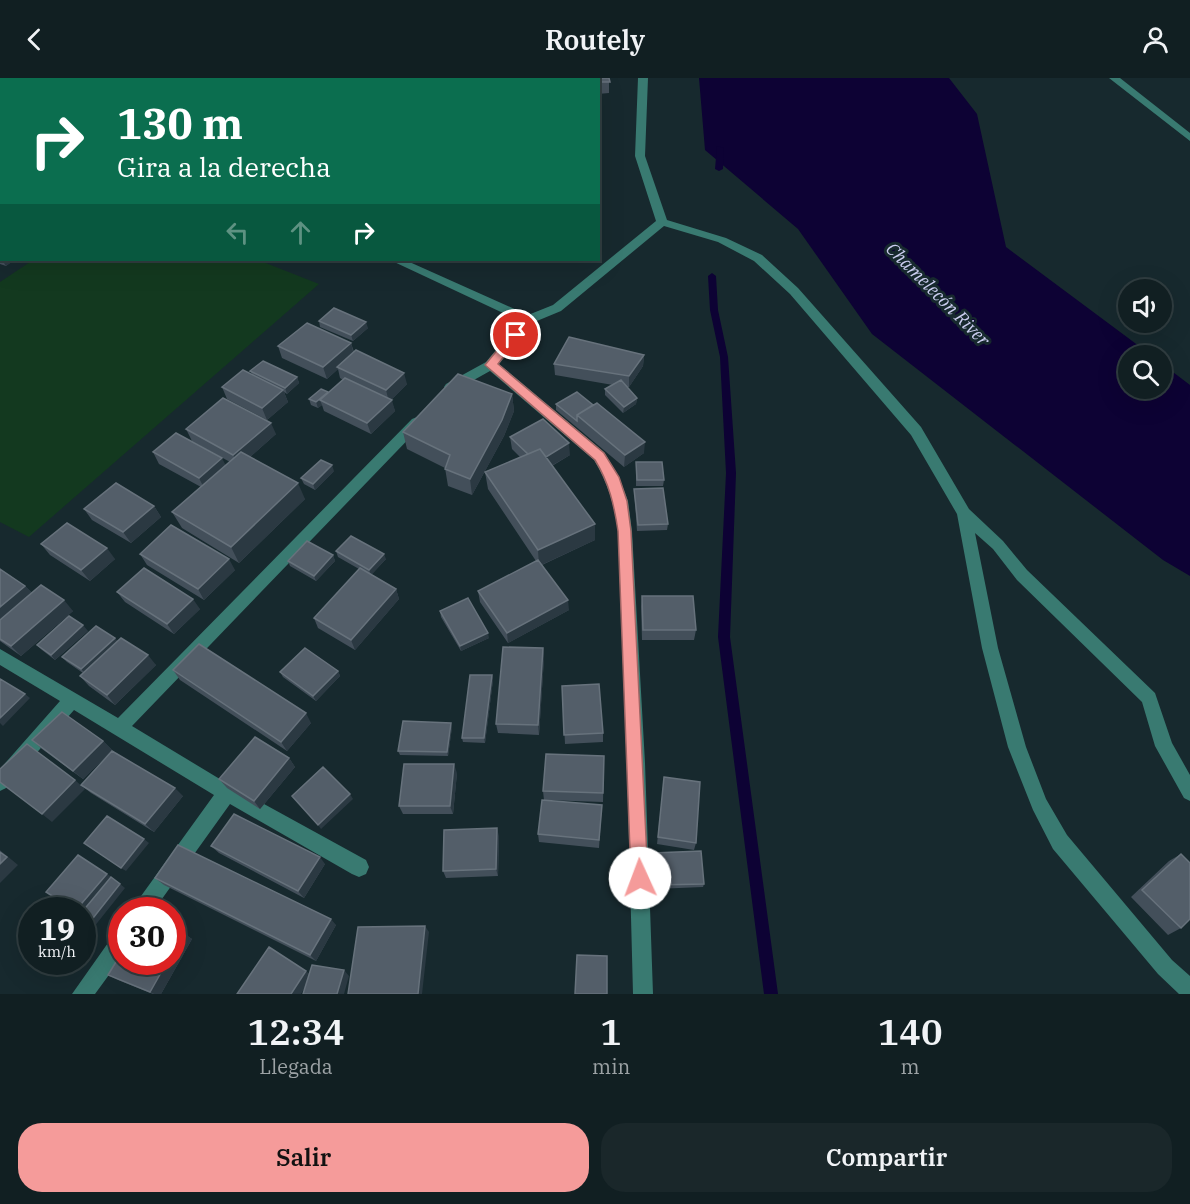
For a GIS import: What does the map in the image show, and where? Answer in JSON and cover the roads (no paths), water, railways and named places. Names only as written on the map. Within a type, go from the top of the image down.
[{"type":"street","points":[[643,78],[640,156],[662,222]]},
{"type":"street","points":[[1114,78],[1190,138]]},
{"type":"street","points":[[120,727],[453,384],[491,365],[528,320],[557,308],[662,222]]},
{"type":"street","points":[[662,222],[722,240],[758,258],[794,291],[916,431],[963,513],[998,545],[1022,575],[1149,698],[1164,746],[1190,792]]},
{"type":"street","points":[[398,261],[528,320]]},
{"type":"street","points":[[491,365],[599,456],[612,477],[621,501],[625,531],[636,763],[643,994]]},
{"type":"street","points":[[963,513],[990,648],[1017,747],[1039,804],[1060,842],[1103,895],[1165,967],[1190,990]]},
{"type":"street","points":[[0,656],[227,794],[359,867]]},
{"type":"street","points":[[0,782],[73,699]]},
{"type":"street","points":[[152,897],[227,794]]},
{"type":"street","points":[[82,994],[108,959]]},
{"type":"water","name":"Chamelecón River","points":[[699,78],[949,78],[977,114],[1006,247],[1118,330],[1118,333],[1121,333],[1138,345],[1118,345],[1118,399],[1172,399],[1172,371],[1190,385],[1190,576],[1163,560],[872,334],[798,229],[705,150]]},
{"type":"waterway","points":[[719,169],[720,148]]},
{"type":"waterway","points":[[712,276],[714,310],[724,357],[731,473],[724,637],[771,994]]}]
